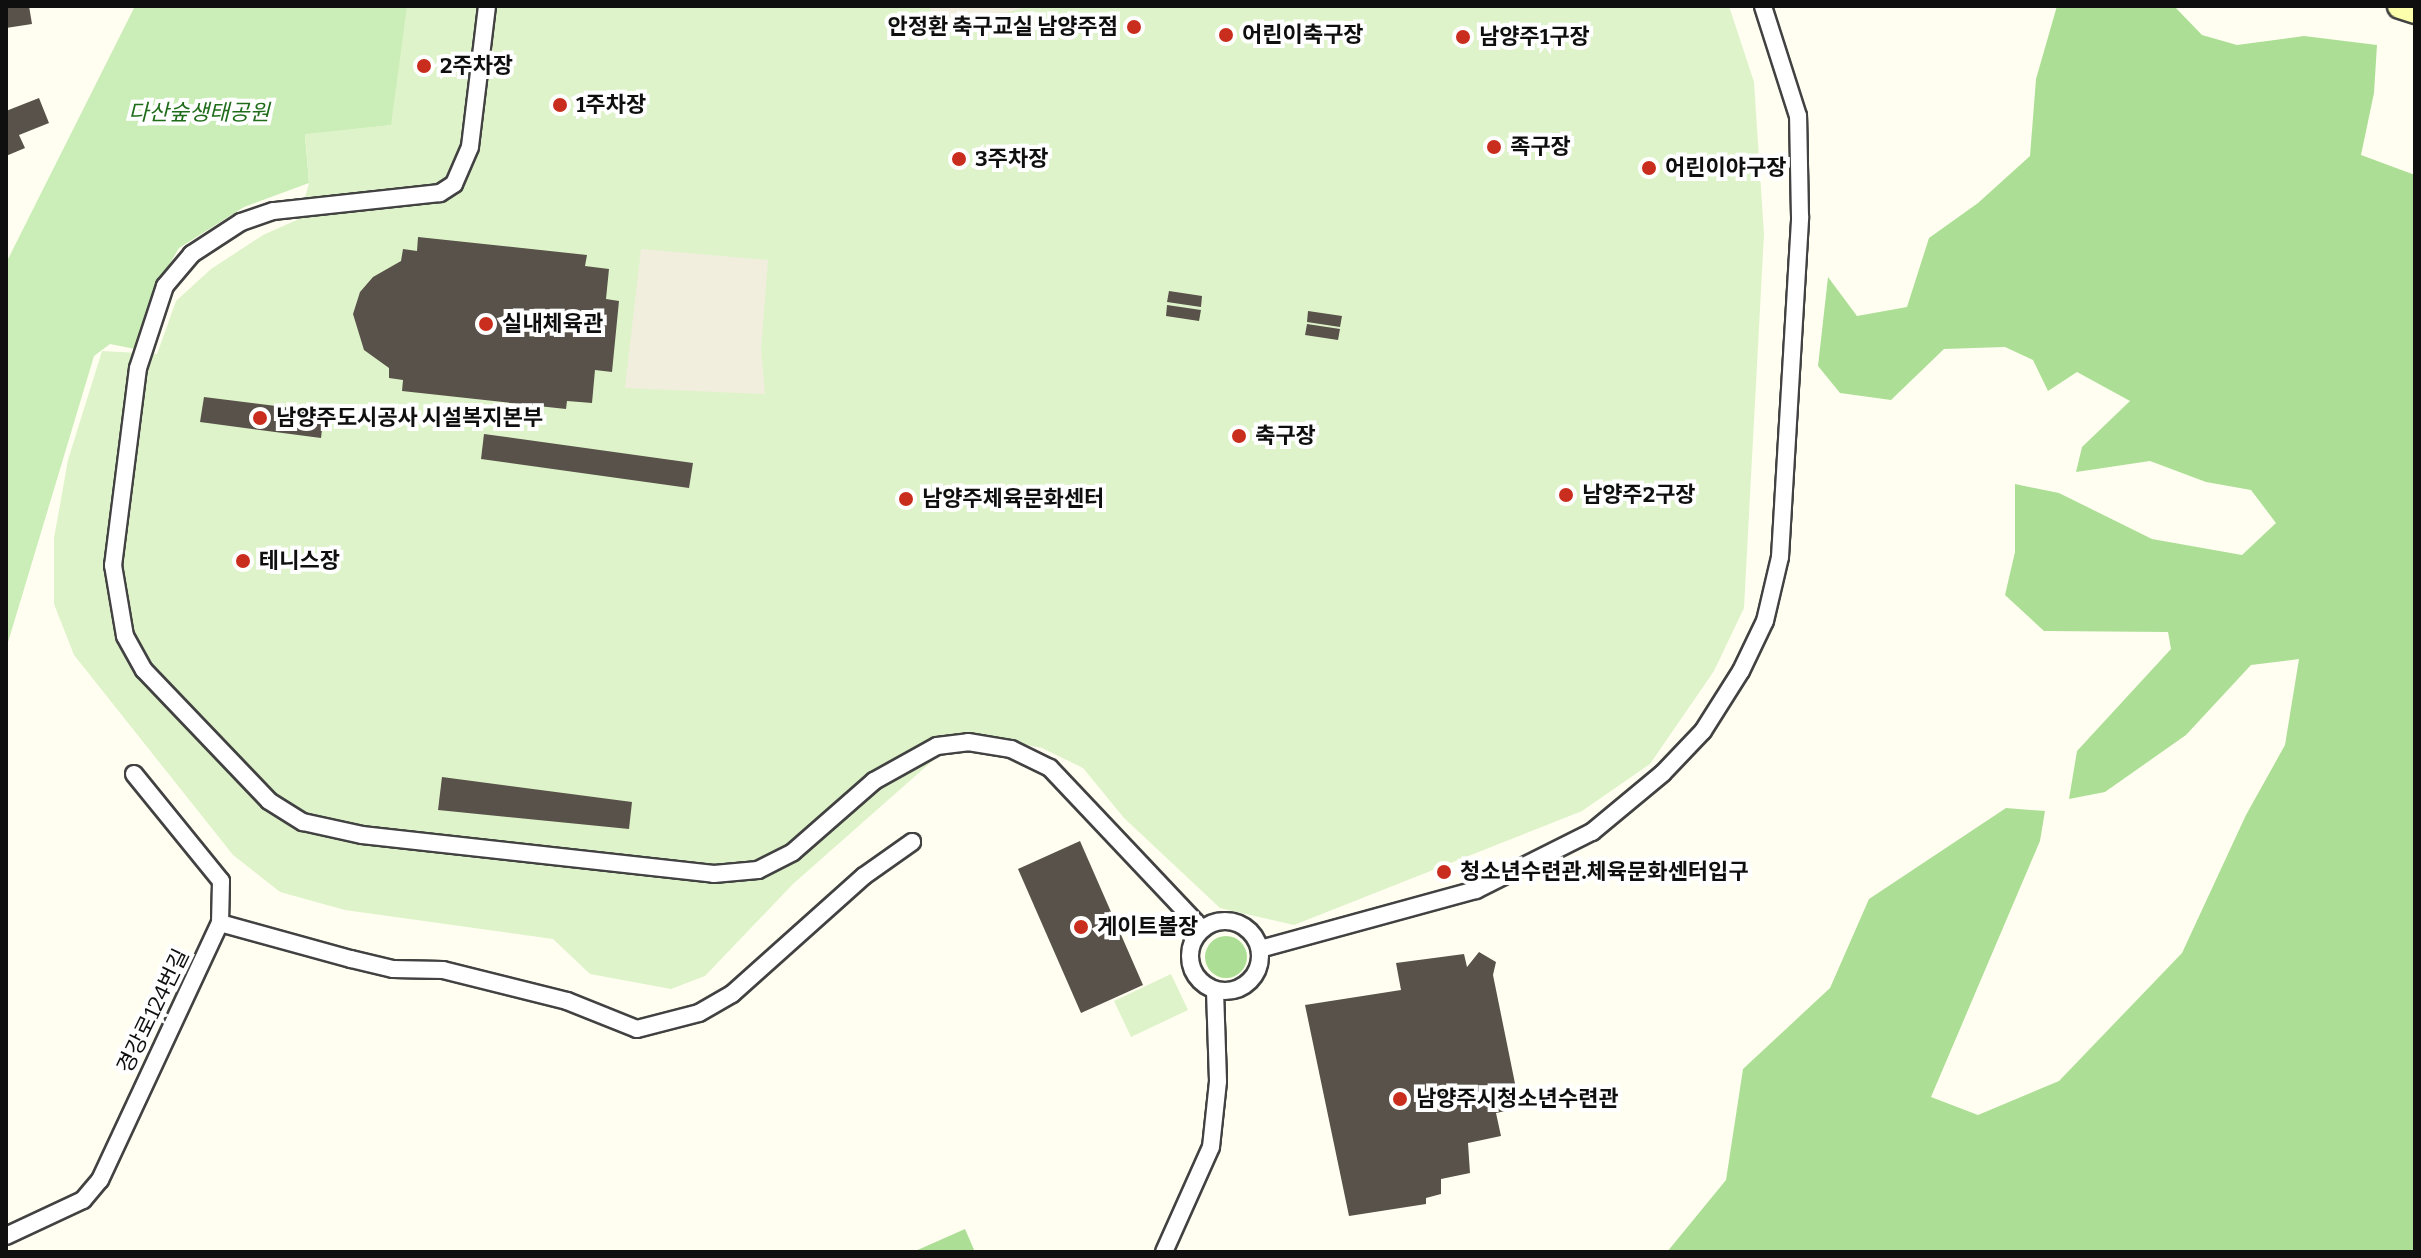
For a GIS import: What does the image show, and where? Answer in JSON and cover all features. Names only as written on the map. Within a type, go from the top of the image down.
[{"type":"street","points":[[487,6],[470,147],[454,184],[440,193],[273,211],[241,222],[192,254],[165,286],[138,368],[113,565],[125,636],[144,670],[269,801],[303,822],[362,835],[714,874],[758,870],[793,852],[874,781],[926,750],[968,742],[1011,749],[1050,768],[1202,929]]},
{"type":"street","points":[[1260,949],[1476,890],[1592,832],[1663,773],[1703,731],[1741,671],[1765,621],[1780,557],[1800,217],[1798,116],[1763,6]]},
{"type":"street","points":[[2400,6],[2415,11]]},
{"type":"street","name":"경강로124번길","points":[[6,1236],[83,1200],[100,1180],[220,923],[221,881],[134,774]]},
{"type":"street","points":[[220,923],[365,963],[443,970],[567,1001],[637,1029],[699,1013],[732,994],[864,876],[912,842]]},
{"type":"street","points":[[1216,921],[1239,923],[1260,949],[1260,963],[1248,984],[1215,990],[1203,985],[1190,966],[1191,943],[1202,929],[1216,921]]},
{"type":"street","points":[[1164,1252],[1211,1147],[1218,1081],[1215,990]]},
{"type":"green space","name":"다산숲생태공원","points":[[135,6],[409,6],[392,125],[305,135],[309,183],[244,207],[179,248],[152,294],[135,349],[110,344],[94,356],[6,649],[6,263]]},
{"type":"green space","name":"남양주체육문화센터","points":[[407,6],[1729,6],[1754,82],[1764,234],[1744,608],[1714,671],[1650,764],[1582,811],[1294,925],[1220,908],[1124,818],[1083,768],[1042,748],[964,733],[793,884],[705,976],[671,989],[590,974],[553,939],[345,910],[280,892],[233,855],[74,655],[54,604],[54,538],[68,460],[102,351],[157,354],[176,301],[211,269],[263,235],[299,219],[309,183],[305,134],[391,125]]},
{"type":"green space","points":[[2057,6],[2174,6],[2202,35],[2237,45],[2304,36],[2377,45],[2374,93],[2361,155],[2415,175],[2415,1252],[1667,1252],[1726,1180],[1743,1069],[1830,988],[1869,899],[2006,808],[2045,811],[2040,841],[1931,1097],[1978,1115],[2059,1081],[2182,953],[2246,815],[2285,745],[2299,659],[2251,665],[2186,735],[2105,792],[2069,799],[2077,751],[2171,649],[2168,632],[2044,631],[2005,595],[2015,552],[2015,484],[2059,493],[2152,539],[2242,555],[2276,523],[2251,490],[2206,482],[2150,461],[2076,472],[2082,447],[2130,401],[2077,372],[2048,391],[2033,360],[2005,347],[1944,349],[1891,400],[1840,393],[1818,366],[1828,277],[1857,316],[1907,307],[1929,238],[1978,203],[2030,156],[2036,79]]},
{"type":"green space","points":[[1226,936],[1241,942],[1247,957],[1241,972],[1226,978],[1211,972],[1205,957],[1211,942]]},
{"type":"green space","points":[[1171,974],[1188,1010],[1131,1037],[1114,1001]]},
{"type":"green space","points":[[965,1229],[975,1252],[913,1252]]},
{"type":"shaded area","points":[[927,6],[1028,6],[1000,15],[998,35],[952,30]]},
{"type":"shaded area","points":[[641,249],[768,260],[761,349],[765,394],[625,388]]},
{"type":"building","points":[[6,6],[29,6],[32,24],[6,28]]},
{"type":"building","points":[[39,98],[49,123],[19,135],[25,148],[6,156],[6,111]]},
{"type":"building","name":"실내체육관","points":[[418,237],[587,255],[585,266],[609,269],[606,299],[619,301],[612,372],[595,370],[592,403],[567,401],[566,409],[402,391],[403,380],[389,378],[389,368],[364,350],[353,314],[360,292],[373,277],[401,261],[403,249],[417,251]]},
{"type":"building","points":[[1169,291],[1202,296],[1201,307],[1167,302]]},
{"type":"building","points":[[1167,305],[1201,310],[1199,321],[1166,316]]},
{"type":"building","points":[[1308,311],[1342,316],[1340,327],[1307,322]]},
{"type":"building","points":[[1307,324],[1340,329],[1338,340],[1305,335]]},
{"type":"building","points":[[204,397],[324,412],[321,438],[200,422]]},
{"type":"building","points":[[484,434],[693,463],[689,488],[481,459]]},
{"type":"building","points":[[442,777],[632,802],[629,829],[438,810]]},
{"type":"building","name":"게이트볼장","points":[[1080,841],[1143,985],[1081,1013],[1018,869]]},
{"type":"building","points":[[1479,952],[1496,962],[1493,975],[1520,1108],[1496,1113],[1501,1136],[1468,1143],[1470,1173],[1441,1179],[1441,1194],[1426,1198],[1426,1204],[1349,1216],[1305,1005],[1401,990],[1396,963],[1464,954],[1467,967]]},
{"type":"place","name":"안정환 축구교실 남양주점","points":[[1134,27]]},
{"type":"place","name":"어린이축구장","points":[[1226,35]]},
{"type":"place","name":"남양주1구장","points":[[1463,37]]},
{"type":"place","name":"2주차장","points":[[424,66]]},
{"type":"place","name":"1주차장","points":[[560,105]]},
{"type":"place","name":"족구장","points":[[1494,147]]},
{"type":"place","name":"3주차장","points":[[959,159]]},
{"type":"place","name":"어린이야구장","points":[[1649,168]]},
{"type":"place","name":"실내체육관","points":[[486,324]]},
{"type":"place","name":"남양주도시공사 시설복지본부","points":[[260,418]]},
{"type":"place","name":"축구장","points":[[1239,436]]},
{"type":"place","name":"남양주2구장","points":[[1566,495]]},
{"type":"place","name":"남양주체육문화센터","points":[[906,499]]},
{"type":"place","name":"테니스장","points":[[243,561]]},
{"type":"place","name":"청소년수련관.체육문화센터입구","points":[[1444,872]]},
{"type":"place","name":"게이트볼장","points":[[1081,927]]},
{"type":"place","name":"남양주시청소년수련관","points":[[1400,1099]]}]
